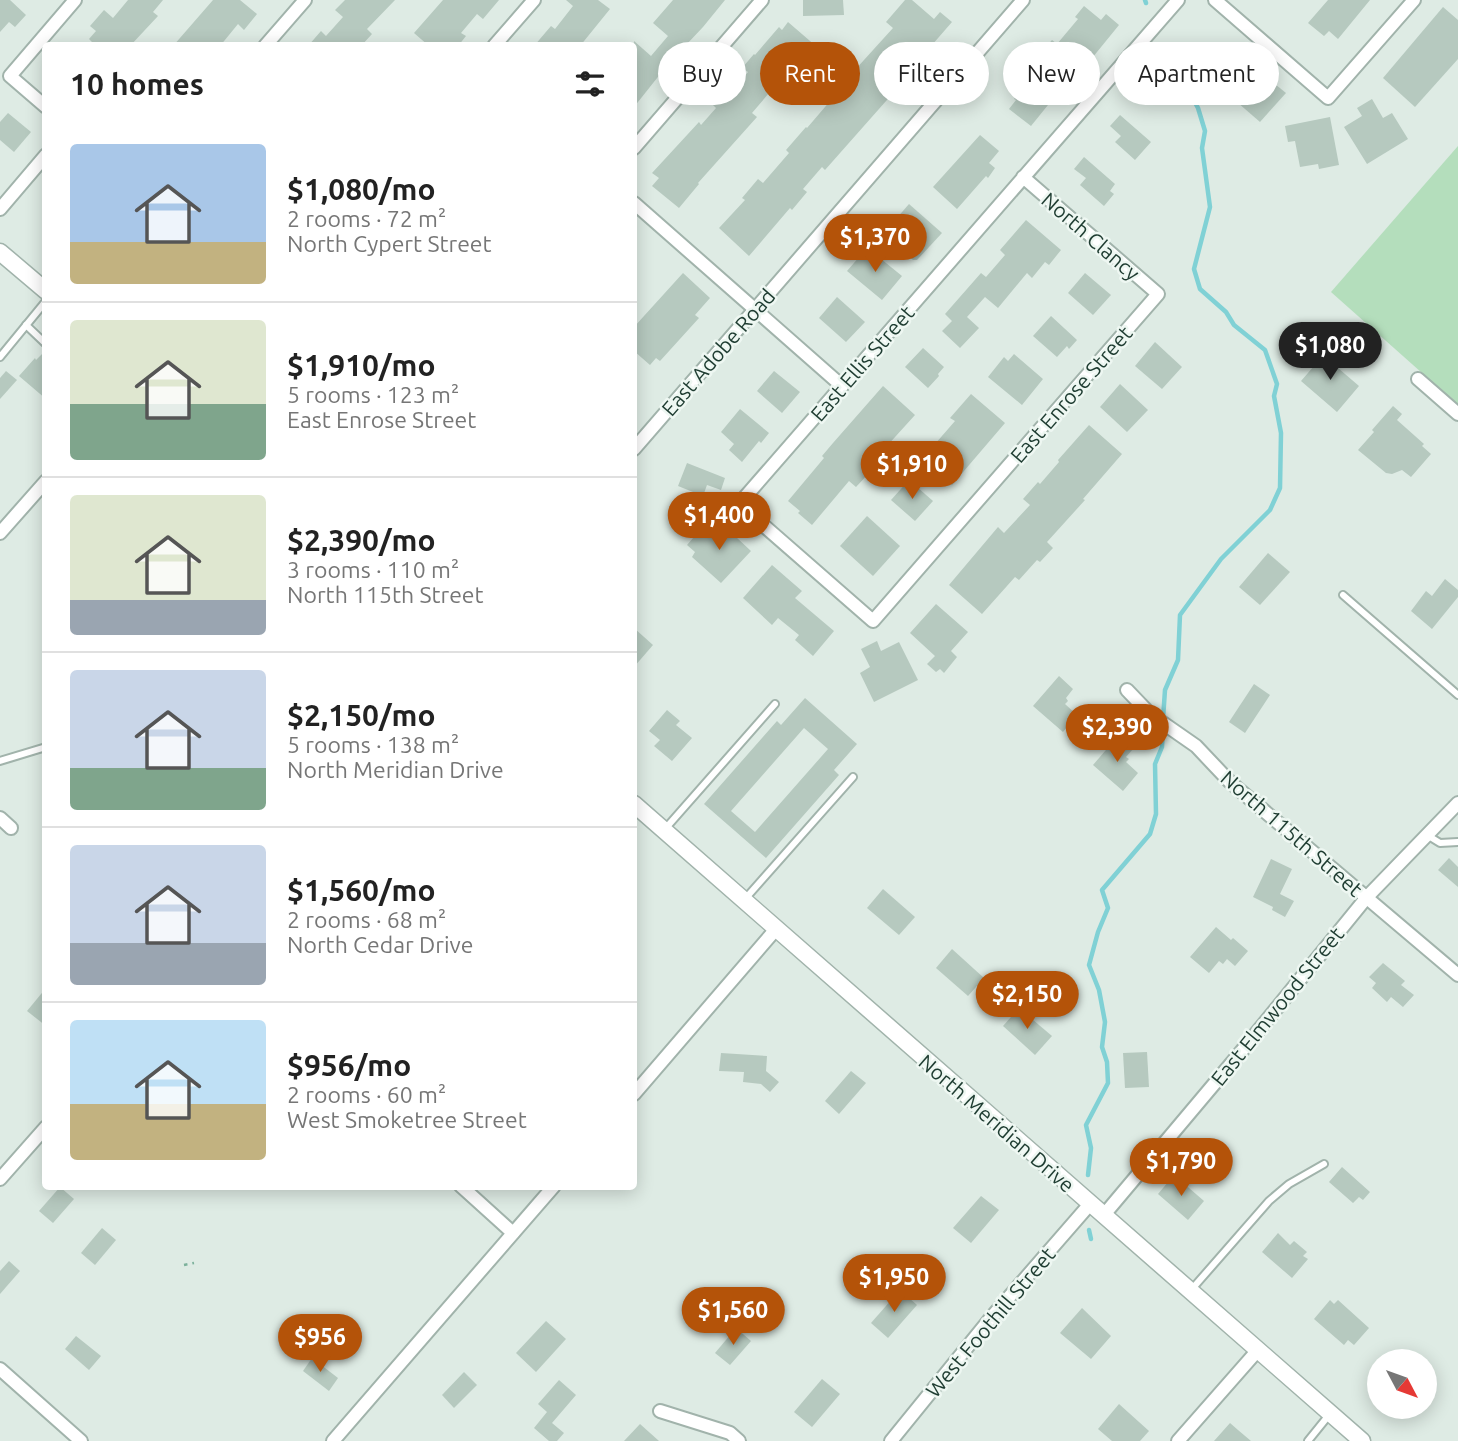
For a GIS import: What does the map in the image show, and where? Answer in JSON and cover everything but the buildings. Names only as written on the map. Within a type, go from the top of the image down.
[{"type":"street","points":[[42,104],[10,76],[75,0]]},
{"type":"street","points":[[268,42],[305,0]]},
{"type":"street","points":[[497,42],[534,0]]},
{"type":"street","points":[[637,145],[762,0]]},
{"type":"street","name":"East Adobe Road","points":[[637,446],[1023,0]]},
{"type":"street","name":"East Ellis Street","points":[[739,504],[1178,0]]},
{"type":"street","points":[[1215,0],[1328,99],[1414,0]]},
{"type":"street","points":[[0,209],[42,160]]},
{"type":"street","name":"North Clancy","points":[[1023,177],[1158,294]]},
{"type":"street","points":[[637,206],[842,386]]},
{"type":"street","points":[[0,252],[42,288]]},
{"type":"street","name":"East Enrose Street","points":[[739,504],[873,621],[1158,294]]},
{"type":"street","points":[[1418,379],[1458,414]]},
{"type":"street","points":[[0,533],[42,486]]},
{"type":"street","name":"North 115th Street","points":[[1127,690],[1150,714],[1196,746],[1230,782],[1458,975]]},
{"type":"street","name":"East Elmwood Street","points":[[1103,1216],[1367,897],[1458,803]]},
{"type":"street","name":"North Meridian Drive","points":[[637,807],[1362,1441]]},
{"type":"street","points":[[0,818],[11,828]]},
{"type":"street","points":[[637,1091],[776,929]]},
{"type":"street","points":[[0,1178],[42,1131]]},
{"type":"street","points":[[465,1190],[513,1233]]},
{"type":"street","points":[[333,1441],[551,1190]]},
{"type":"street","name":"West Foothill Street","points":[[891,1441],[1090,1204]]},
{"type":"street","points":[[1178,1441],[1258,1350]]},
{"type":"street","points":[[0,1369],[81,1441]]},
{"type":"street","points":[[660,1412],[730,1433],[739,1441]]},
{"type":"lane","points":[[0,357],[42,306]]},
{"type":"lane","points":[[26,326],[42,340]]},
{"type":"lane","points":[[1343,594],[1458,695]]},
{"type":"lane","points":[[664,831],[775,704]]},
{"type":"lane","points":[[0,761],[42,748]]},
{"type":"lane","points":[[743,901],[853,777]]},
{"type":"lane","points":[[1427,835],[1440,843],[1458,842]]},
{"type":"lane","points":[[1190,1291],[1269,1201],[1289,1184],[1324,1164]]},
{"type":"lane","points":[[1308,1441],[1331,1414]]},
{"type":"path","points":[[184,1265],[194,1263]]},
{"type":"green space","points":[[1458,146],[1458,405],[1331,292]]},
{"type":"waterway","points":[[1163,719],[1165,690],[1178,660],[1180,615],[1221,559],[1270,510],[1280,488],[1281,433],[1274,396],[1277,384],[1265,350],[1234,325],[1226,312],[1200,289],[1194,269],[1210,207],[1202,148],[1205,131],[1196,105]]},
{"type":"waterway","points":[[1088,1175],[1091,1148],[1086,1125],[1108,1083],[1107,1062],[1102,1047],[1105,1022],[1099,990],[1089,965],[1108,908],[1102,890],[1150,834],[1156,814],[1155,764],[1162,747],[1163,727]]},
{"type":"waterway","points":[[1089,1230],[1091,1239]]}]
